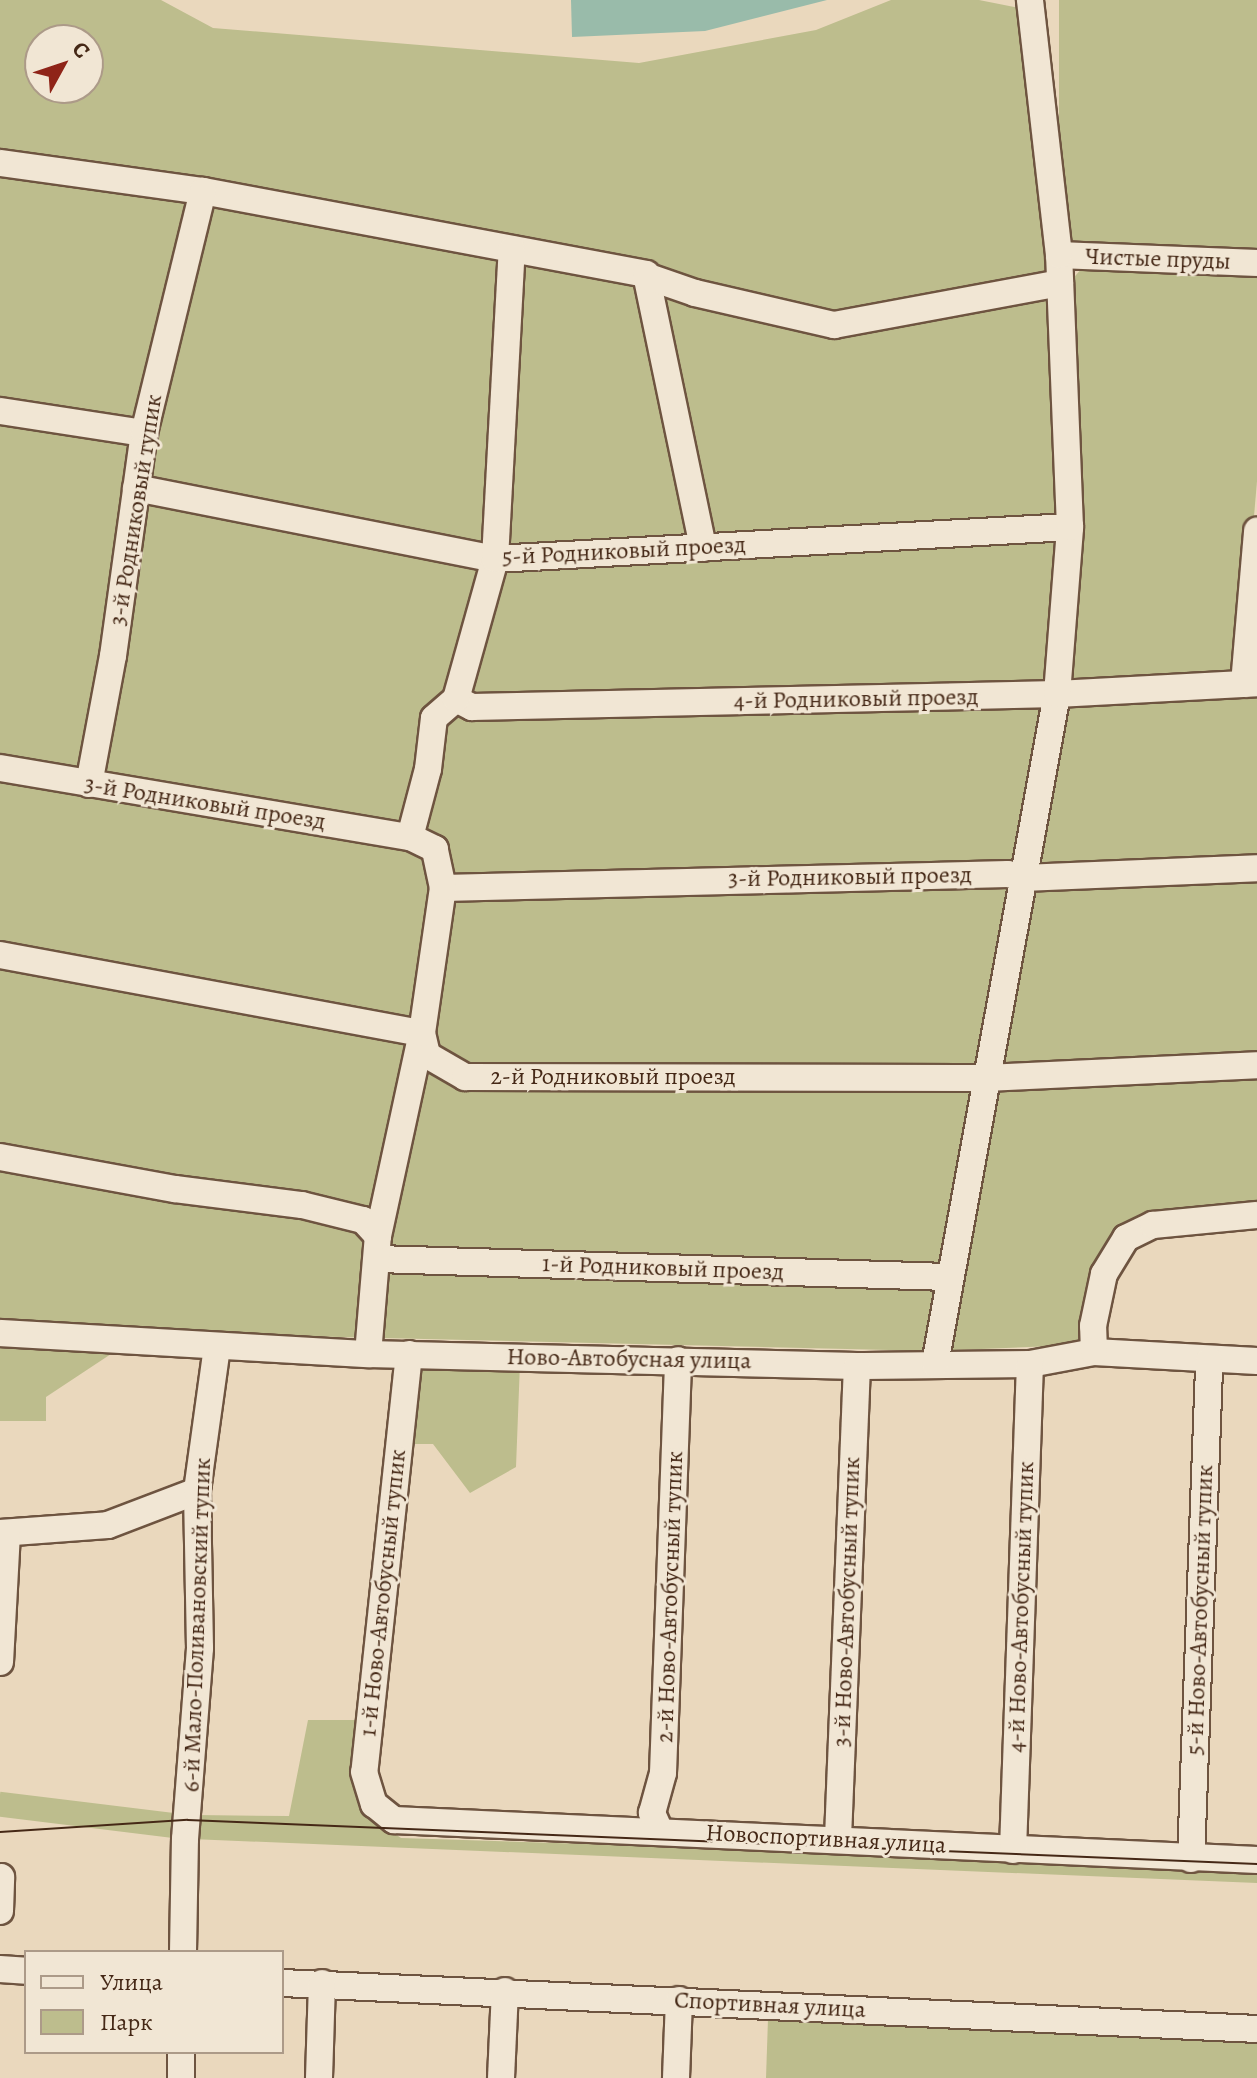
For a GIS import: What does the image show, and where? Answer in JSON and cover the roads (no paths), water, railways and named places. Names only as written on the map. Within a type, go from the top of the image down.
[{"type":"street","points":[[935,1364],[1057,694],[1070,527],[1059,255],[1030,0]]},
{"type":"street","points":[[0,163],[203,191],[512,249],[646,276],[695,293],[834,325],[1060,283]]},
{"type":"street","name":"3-й Родниковый тупик","points":[[89,784],[144,433],[203,191]]},
{"type":"street","points":[[368,1354],[378,1248],[422,1033],[443,888],[435,849],[410,837],[428,769],[434,718],[456,699],[495,559],[512,249]]},
{"type":"street","name":"Чистые пруды","points":[[1059,255],[1257,263]]},
{"type":"street","points":[[646,276],[703,548]]},
{"type":"street","points":[[0,411],[144,433]]},
{"type":"street","name":"5-й Родниковый проезд","points":[[136,488],[495,559],[1070,527]]},
{"type":"street","points":[[1250,683],[1257,531]]},
{"type":"street","name":"4-й Родниковый проезд","points":[[456,699],[472,707],[1057,694],[1250,683]]},
{"type":"street","name":"3-й Родниковый проезд","points":[[0,768],[410,837]]},
{"type":"street","name":"3-й Родниковый проезд","points":[[443,888],[978,875],[1023,878],[1257,868]]},
{"type":"street","points":[[0,955],[422,1033]]},
{"type":"street","name":"2-й Родниковый проезд","points":[[422,1033],[427,1055],[465,1077],[986,1078],[1257,1065]]},
{"type":"street","points":[[0,1157],[175,1189],[302,1205],[363,1220],[378,1248]]},
{"type":"street","points":[[1094,1352],[1093,1326],[1104,1274],[1126,1238],[1153,1225],[1257,1215]]},
{"type":"street","name":"1-й Родниковый проезд","points":[[378,1248],[949,1277]]},
{"type":"street","name":"Ново-Автобусная улица","points":[[0,1333],[368,1354],[857,1366],[1030,1364],[1094,1352],[1257,1361]]},
{"type":"street","name":"6-й Мало-Поливановский тупик","points":[[183,1950],[185,1839],[200,1648],[197,1491],[217,1346]]},
{"type":"street","name":"1-й Ново-Автобусный тупик","points":[[394,1820],[374,1804],[364,1772],[409,1354]]},
{"type":"street","name":"2-й Ново-Автобусный тупик","points":[[660,1831],[652,1813],[663,1773],[678,1360]]},
{"type":"street","name":"5-й Ново-Автобусный тупик","points":[[1191,1859],[1209,1360]]},
{"type":"street","name":"4-й Ново-Автобусный тупик","points":[[1013,1850],[1030,1364]]},
{"type":"street","name":"3-й Ново-Автобусный тупик","points":[[838,1838],[857,1366]]},
{"type":"street","points":[[0,1662],[4,1533],[108,1525],[197,1491]]},
{"type":"street","name":"Новоспортивная улица","points":[[394,1820],[838,1838],[1013,1850],[1257,1860]]},
{"type":"street","points":[[0,1911],[1,1877]]},
{"type":"street","points":[[0,1969],[24,1971]]},
{"type":"street","name":"Спортивная улица","points":[[284,1983],[505,1991],[1077,2024],[1257,2029]]},
{"type":"street","points":[[319,2078],[322,1983]]},
{"type":"street","points":[[501,2078],[505,1991]]},
{"type":"street","points":[[676,2078],[679,2000]]},
{"type":"street","points":[[181,2054],[181,2078]]},
{"type":"tram line","points":[[0,1832],[188,1820],[1257,1864]]}]
